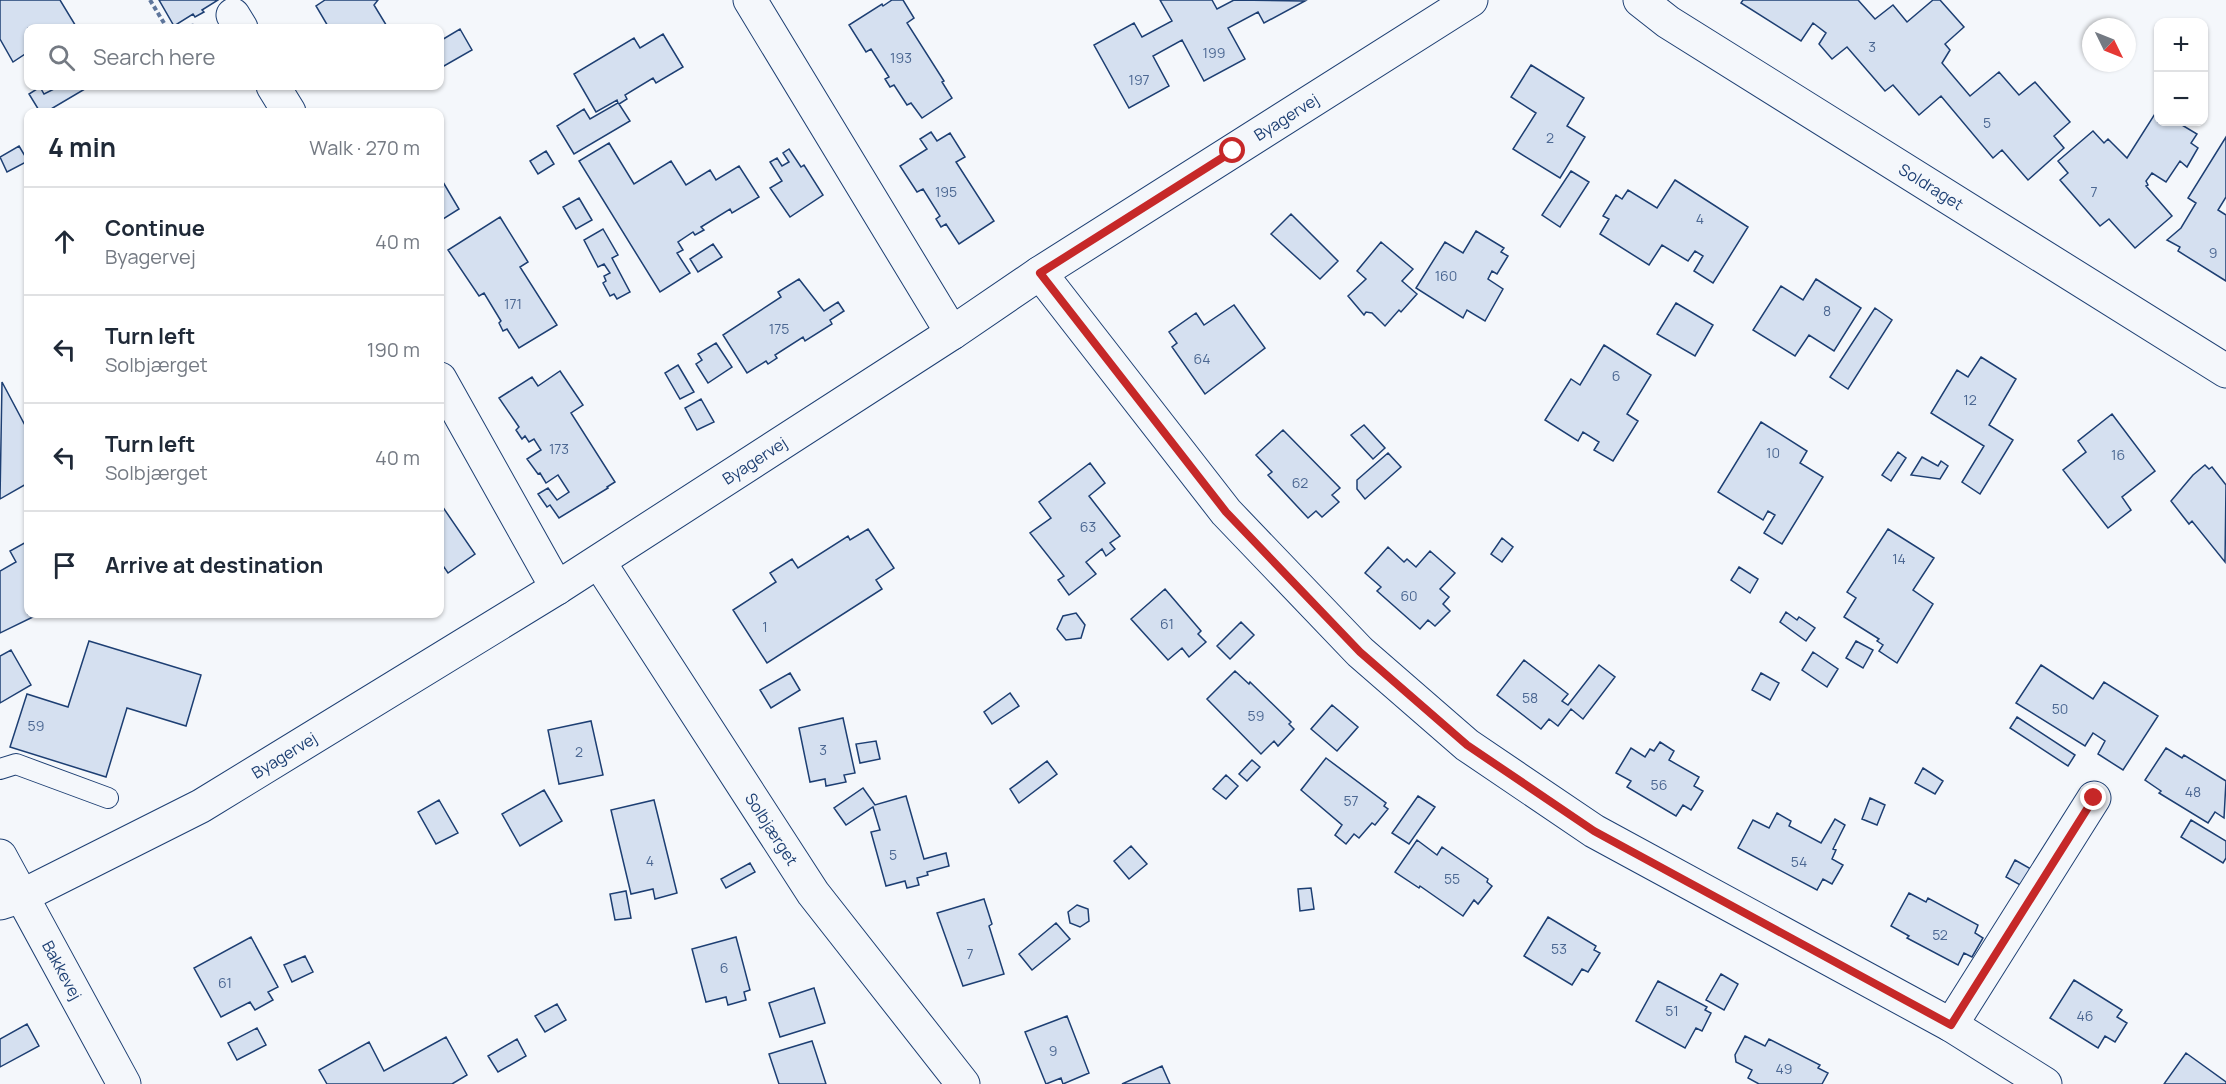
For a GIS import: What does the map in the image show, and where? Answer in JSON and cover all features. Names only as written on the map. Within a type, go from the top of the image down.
[{"type":"street","points":[[750,0],[952,333]]},
{"type":"street","name":"Byagervej","points":[[11,900],[201,806],[557,588],[952,333],[1040,273],[1471,0]]},
{"type":"street","name":"Soldraget","points":[[1640,0],[1668,22],[2226,371]]},
{"type":"street","points":[[275,90],[286,108]]},
{"type":"street","points":[[1040,273],[1226,512],[1360,652],[1467,745],[1594,831],[1951,1025],[2045,1084]]},
{"type":"street","points":[[444,386],[557,588]]},
{"type":"street","name":"Solbjærget","points":[[599,562],[813,892],[963,1084]]},
{"type":"street","points":[[1951,1025],[2094,798]]},
{"type":"street","name":"Bakkevej","points":[[0,856],[11,900],[124,1084]]},
{"type":"lane","points":[[0,769],[16,764],[108,798]]},
{"type":"path","points":[[150,0],[165,24]]},
{"type":"building","points":[[0,0],[60,0],[75,24],[24,24],[24,55],[13,62],[0,39]]},
{"type":"building","points":[[159,0],[218,0],[195,17],[193,14],[177,24],[173,24]]},
{"type":"building","points":[[325,0],[378,0],[374,5],[386,24],[327,24],[316,6]]},
{"type":"building","points":[[892,0],[903,0],[914,18],[907,23],[944,81],[942,82],[952,98],[922,118],[911,103],[907,105],[894,85],[890,87],[885,79],[889,77],[871,49],[866,52],[849,25]]},
{"type":"building","points":[[1160,0],[1212,0],[1217,9],[1234,0],[1305,1],[1264,23],[1258,12],[1228,28],[1245,59],[1204,81],[1182,40],[1153,56],[1169,86],[1129,108],[1094,45],[1134,23],[1142,37],[1172,21]]},
{"type":"building","points":[[1743,0],[1858,0],[1875,19],[1893,5],[1907,22],[1933,0],[1940,0],[1964,27],[1945,44],[1950,50],[1942,63],[1970,96],[1999,72],[2019,95],[2035,82],[2070,122],[2054,136],[2064,148],[2028,180],[2002,150],[1993,158],[1941,96],[1919,115],[1893,85],[1885,91],[1847,47],[1832,59],[1819,44],[1826,33],[1813,23],[1801,41],[1741,3]]},
{"type":"building","points":[[460,29],[472,50],[444,66],[444,39]]},
{"type":"building","points":[[663,34],[683,67],[656,83],[653,78],[625,95],[627,99],[619,104],[630,121],[574,154],[557,126],[584,109],[590,119],[618,103],[617,100],[596,112],[574,74],[634,38],[640,48]]},
{"type":"building","points":[[1531,65],[1584,98],[1567,126],[1585,137],[1560,178],[1513,149],[1536,113],[1511,97]]},
{"type":"building","points":[[35,90],[42,90],[44,94],[52,90],[83,90],[53,108],[38,108],[29,94]]},
{"type":"building","points":[[2154,115],[2154,126],[2184,126],[2197,134],[2191,143],[2198,148],[2187,167],[2180,161],[2166,182],[2152,173],[2146,181],[2148,185],[2146,186],[2172,216],[2135,248],[2109,219],[2100,226],[2060,180],[2068,173],[2058,161],[2093,131],[2104,143],[2108,139],[2127,158]]},
{"type":"building","points":[[931,132],[937,141],[950,133],[965,157],[956,162],[994,221],[959,244],[946,224],[941,227],[936,219],[940,216],[923,189],[917,192],[900,166],[927,149],[920,139]]},
{"type":"building","points":[[2226,137],[2226,197],[2218,210],[2226,215],[2226,281],[2178,251],[2180,247],[2167,240],[2181,228],[2196,203],[2188,198]]},
{"type":"building","points":[[609,143],[634,184],[671,161],[686,185],[710,170],[716,180],[739,166],[759,197],[732,213],[730,209],[701,227],[704,230],[695,235],[693,232],[678,242],[683,250],[677,253],[690,273],[660,292],[579,161]]},
{"type":"building","points":[[19,146],[24,154],[24,163],[7,172],[0,157]]},
{"type":"building","points":[[789,149],[801,167],[804,165],[823,195],[790,217],[770,188],[782,181],[770,162],[777,158],[782,166],[789,162],[783,153]]},
{"type":"building","points":[[546,151],[554,164],[538,174],[530,161]]},
{"type":"building","points":[[1571,171],[1589,182],[1560,227],[1542,215]]},
{"type":"building","points":[[1675,180],[1748,227],[1713,283],[1694,271],[1703,256],[1695,251],[1688,261],[1662,245],[1649,265],[1600,234],[1609,219],[1603,216],[1616,195],[1622,199],[1628,190],[1657,208]]},
{"type":"building","points":[[444,184],[459,209],[444,218]]},
{"type":"building","points":[[579,198],[592,220],[576,229],[563,207]]},
{"type":"building","points":[[1291,214],[1338,261],[1320,279],[1271,234]]},
{"type":"building","points":[[500,217],[528,262],[520,267],[557,325],[519,348],[507,329],[503,331],[499,323],[501,321],[484,293],[479,296],[448,250]]},
{"type":"building","points":[[603,229],[618,255],[612,258],[630,292],[617,299],[614,294],[610,296],[603,283],[606,281],[604,276],[610,273],[604,264],[598,267],[584,240]]},
{"type":"building","points":[[1476,231],[1504,248],[1501,252],[1508,256],[1497,274],[1492,271],[1488,279],[1503,289],[1485,321],[1467,310],[1463,318],[1416,288],[1445,242],[1463,253]]},
{"type":"building","points":[[1381,242],[1413,269],[1402,281],[1417,294],[1385,326],[1372,313],[1366,312],[1364,315],[1348,296],[1366,279],[1357,271]]},
{"type":"building","points":[[713,244],[722,257],[698,272],[690,259]]},
{"type":"building","points":[[799,279],[824,311],[838,302],[844,311],[830,320],[832,324],[805,341],[803,337],[775,355],[777,358],[768,364],[766,361],[747,373],[723,335],[781,297],[778,292]]},
{"type":"building","points":[[1816,279],[1861,308],[1834,351],[1809,335],[1795,356],[1753,330],[1781,286],[1803,300]]},
{"type":"building","points":[[1676,303],[1713,325],[1695,356],[1657,334]]},
{"type":"building","points":[[1234,305],[1265,348],[1205,394],[1172,347],[1177,343],[1169,332],[1196,313],[1204,325]]},
{"type":"building","points":[[1875,308],[1892,320],[1848,389],[1830,377]]},
{"type":"building","points":[[716,343],[732,367],[708,383],[696,364],[702,360],[698,354]]},
{"type":"building","points":[[1604,345],[1651,375],[1627,414],[1638,421],[1613,461],[1594,450],[1599,442],[1583,432],[1578,441],[1545,420],[1571,379],[1580,385]]},
{"type":"building","points":[[1981,357],[2016,379],[1989,425],[2013,440],[1980,494],[1962,482],[1984,446],[1931,413],[1957,370],[1968,377]]},
{"type":"building","points":[[678,365],[694,392],[680,399],[665,373]]},
{"type":"building","points":[[560,371],[583,405],[571,413],[615,482],[559,518],[538,494],[548,488],[557,500],[569,492],[558,475],[546,483],[540,473],[538,474],[527,459],[541,450],[534,439],[529,442],[525,436],[522,439],[516,430],[519,427],[499,398],[532,377],[538,386]]},
{"type":"building","points":[[2,382],[24,423],[24,485],[0,499]]},
{"type":"building","points":[[701,399],[714,422],[697,430],[685,408]]},
{"type":"building","points":[[2112,414],[2155,471],[2122,497],[2131,510],[2108,528],[2063,470],[2086,452],[2078,441]]},
{"type":"building","points":[[1761,422],[1807,451],[1800,463],[1823,477],[1782,544],[1764,533],[1775,515],[1768,511],[1763,520],[1718,492]]},
{"type":"building","points":[[1364,425],[1385,448],[1373,459],[1351,435]]},
{"type":"building","points":[[1283,430],[1340,488],[1332,495],[1339,502],[1322,517],[1316,511],[1308,518],[1268,475],[1272,472],[1256,455]]},
{"type":"building","points":[[1898,452],[1906,458],[1891,481],[1882,475]]},
{"type":"building","points":[[1388,453],[1401,467],[1365,499],[1357,489],[1357,480]]},
{"type":"building","points":[[1922,457],[1938,466],[1941,461],[1948,466],[1940,479],[1911,475]]},
{"type":"building","points":[[1090,463],[1105,483],[1089,496],[1120,536],[1110,543],[1115,549],[1106,556],[1102,549],[1086,562],[1096,574],[1069,595],[1058,580],[1064,576],[1030,533],[1051,518],[1039,502]]},
{"type":"building","points":[[2205,465],[2209,469],[2212,467],[2226,485],[2225,562],[2192,521],[2189,524],[2171,501],[2193,475]]},
{"type":"building","points":[[444,509],[475,554],[448,573],[444,567]]},
{"type":"building","points":[[868,529],[894,568],[876,580],[882,589],[767,663],[733,610],[776,582],[770,573],[792,559],[798,568],[848,536],[850,540]]},
{"type":"building","points":[[1888,529],[1934,558],[1913,590],[1933,604],[1897,663],[1879,651],[1883,645],[1877,641],[1879,639],[1844,617],[1856,598],[1847,592]]},
{"type":"building","points":[[1502,538],[1513,547],[1502,562],[1491,554]]},
{"type":"building","points":[[24,543],[24,618],[31,618],[0,633],[0,571],[16,562],[10,551]]},
{"type":"building","points":[[1388,547],[1404,562],[1407,559],[1416,567],[1430,551],[1455,573],[1440,589],[1449,597],[1443,604],[1450,611],[1435,626],[1428,620],[1420,629],[1377,591],[1381,587],[1365,573]]},
{"type":"building","points":[[1739,567],[1758,579],[1750,593],[1731,580]]},
{"type":"building","points":[[1165,589],[1201,631],[1198,634],[1206,642],[1189,657],[1182,648],[1168,660],[1131,619]]},
{"type":"building","points":[[1786,612],[1797,620],[1799,617],[1815,628],[1806,641],[1780,622]]},
{"type":"building","points":[[1076,613],[1085,625],[1081,638],[1066,640],[1057,629],[1063,616]]},
{"type":"building","points":[[1241,622],[1254,635],[1230,659],[1217,646]]},
{"type":"building","points":[[89,641],[201,675],[186,726],[127,708],[106,777],[10,747],[27,694],[68,707]]},
{"type":"building","points":[[1856,641],[1873,650],[1863,668],[1846,658]]},
{"type":"building","points":[[11,650],[31,685],[0,703],[0,656]]},
{"type":"building","points":[[1813,652],[1838,669],[1827,687],[1802,670]]},
{"type":"building","points":[[1524,660],[1568,694],[1562,701],[1568,705],[1599,665],[1615,677],[1583,719],[1571,709],[1558,726],[1549,719],[1541,729],[1497,695]]},
{"type":"building","points":[[2041,665],[2093,699],[2104,682],[2158,716],[2123,770],[2098,754],[2105,741],[2093,733],[2085,746],[2016,703]]},
{"type":"building","points":[[1235,671],[1249,684],[1250,682],[1291,722],[1289,724],[1294,729],[1278,746],[1274,741],[1261,754],[1207,699]]},
{"type":"building","points":[[790,673],[800,690],[771,708],[760,690]]},
{"type":"building","points":[[1761,673],[1779,683],[1770,700],[1752,690]]},
{"type":"building","points":[[1010,693],[1019,706],[992,724],[984,712]]},
{"type":"building","points":[[1332,705],[1358,727],[1337,751],[1311,729]]},
{"type":"building","points":[[2017,717],[2075,755],[2068,766],[2010,728]]},
{"type":"building","points":[[843,718],[855,773],[844,775],[846,782],[826,786],[825,779],[810,782],[799,728]]},
{"type":"building","points":[[591,721],[603,775],[559,784],[548,730]]},
{"type":"building","points":[[876,741],[880,759],[860,763],[856,744]]},
{"type":"building","points":[[1660,742],[1674,751],[1669,760],[1699,777],[1694,786],[1703,791],[1691,810],[1683,805],[1676,816],[1627,787],[1631,781],[1616,773],[1631,748],[1645,757],[1650,749],[1654,751]]},
{"type":"building","points":[[2166,748],[2182,758],[2184,755],[2226,781],[2224,818],[2215,812],[2208,823],[2159,793],[2161,791],[2145,780]]},
{"type":"building","points":[[1326,758],[1386,803],[1384,806],[1388,809],[1375,825],[1372,823],[1359,838],[1354,834],[1346,844],[1335,835],[1342,825],[1301,790]]},
{"type":"building","points":[[1252,760],[1260,767],[1247,781],[1239,774]]},
{"type":"building","points":[[1047,761],[1057,774],[1019,803],[1010,789]]},
{"type":"building","points":[[1923,768],[1943,781],[1935,794],[1915,783]]},
{"type":"building","points":[[1226,775],[1238,786],[1226,799],[1213,789]]},
{"type":"building","points":[[863,788],[875,805],[906,796],[924,859],[946,853],[949,866],[927,872],[928,875],[917,878],[919,885],[907,888],[905,881],[886,886],[871,832],[880,830],[873,807],[846,825],[834,808]]},
{"type":"building","points":[[544,790],[562,821],[520,846],[502,814]]},
{"type":"building","points":[[1418,796],[1435,807],[1409,844],[1392,833]]},
{"type":"building","points":[[1870,798],[1885,805],[1877,825],[1862,819]]},
{"type":"building","points":[[439,800],[458,833],[436,844],[418,812]]},
{"type":"building","points":[[654,800],[677,893],[655,899],[653,889],[631,894],[611,810]]},
{"type":"building","points":[[1777,813],[1791,821],[1789,826],[1821,843],[1835,819],[1845,825],[1833,849],[1836,850],[1832,859],[1843,865],[1832,884],[1823,879],[1817,890],[1738,848],[1753,820],[1769,828]]},
{"type":"building","points":[[2191,820],[2226,841],[2226,858],[2223,863],[2181,837]]},
{"type":"building","points":[[1417,840],[1437,855],[1442,847],[1488,879],[1487,882],[1492,886],[1478,904],[1474,900],[1463,916],[1420,886],[1419,888],[1395,872]]},
{"type":"building","points":[[1131,846],[1147,864],[1129,879],[1114,861]]},
{"type":"building","points":[[2015,860],[2031,869],[2022,886],[2006,877]]},
{"type":"building","points":[[750,863],[755,872],[726,888],[721,879]]},
{"type":"building","points":[[1311,888],[1314,909],[1300,911],[1298,889]]},
{"type":"building","points":[[626,891],[631,918],[615,920],[610,894]]},
{"type":"building","points":[[1909,893],[1926,902],[1928,898],[1978,925],[1975,933],[1983,938],[1972,957],[1964,953],[1958,965],[1907,938],[1909,936],[1891,926]]},
{"type":"building","points":[[984,899],[992,924],[989,926],[1004,974],[963,986],[937,913]]},
{"type":"building","points":[[1077,905],[1088,909],[1089,921],[1080,927],[1070,923],[1068,912]]},
{"type":"building","points":[[1548,917],[1596,946],[1594,950],[1600,953],[1588,972],[1582,969],[1572,985],[1524,956]]},
{"type":"building","points":[[1056,923],[1070,939],[1032,970],[1019,954]]},
{"type":"building","points":[[251,937],[278,987],[268,992],[273,1000],[255,1010],[250,1002],[221,1017],[194,968]]},
{"type":"building","points":[[736,937],[750,990],[744,992],[746,1000],[728,1005],[726,997],[706,1002],[692,949]]},
{"type":"building","points":[[305,956],[313,972],[292,982],[284,965]]},
{"type":"building","points":[[1721,974],[1738,984],[1724,1010],[1706,1000]]},
{"type":"building","points":[[2074,980],[2122,1010],[2117,1017],[2127,1023],[2115,1042],[2105,1036],[2098,1048],[2050,1018]]},
{"type":"building","points":[[1658,981],[1707,1007],[1705,1010],[1711,1013],[1702,1031],[1696,1028],[1685,1048],[1636,1021]]},
{"type":"building","points":[[814,988],[825,1023],[780,1037],[769,1003]]},
{"type":"building","points":[[557,1004],[566,1020],[545,1032],[535,1016]]},
{"type":"building","points":[[1067,1016],[1089,1073],[1063,1084],[1061,1078],[1046,1084],[1025,1032]]},
{"type":"building","points":[[27,1024],[39,1046],[0,1067],[0,1039]]},
{"type":"building","points":[[257,1028],[266,1045],[237,1060],[228,1043]]},
{"type":"building","points":[[1745,1036],[1765,1046],[1769,1039],[1820,1065],[1818,1068],[1828,1073],[1822,1084],[1759,1084],[1748,1078],[1752,1070],[1736,1062],[1735,1055]]},
{"type":"building","points":[[446,1037],[467,1075],[452,1084],[327,1084],[319,1070],[369,1042],[384,1071]]},
{"type":"building","points":[[517,1039],[526,1056],[498,1072],[488,1056]]},
{"type":"building","points":[[812,1041],[826,1084],[779,1084],[769,1054]]},
{"type":"building","points":[[2186,1053],[2226,1082],[2226,1084],[2164,1084]]},
{"type":"building","points":[[1162,1066],[1170,1084],[1122,1084]]},
{"type":"route","points":[[1233,151],[1040,273],[1226,512],[1360,652],[1467,745],[1594,831],[1951,1025],[2094,798]]}]
